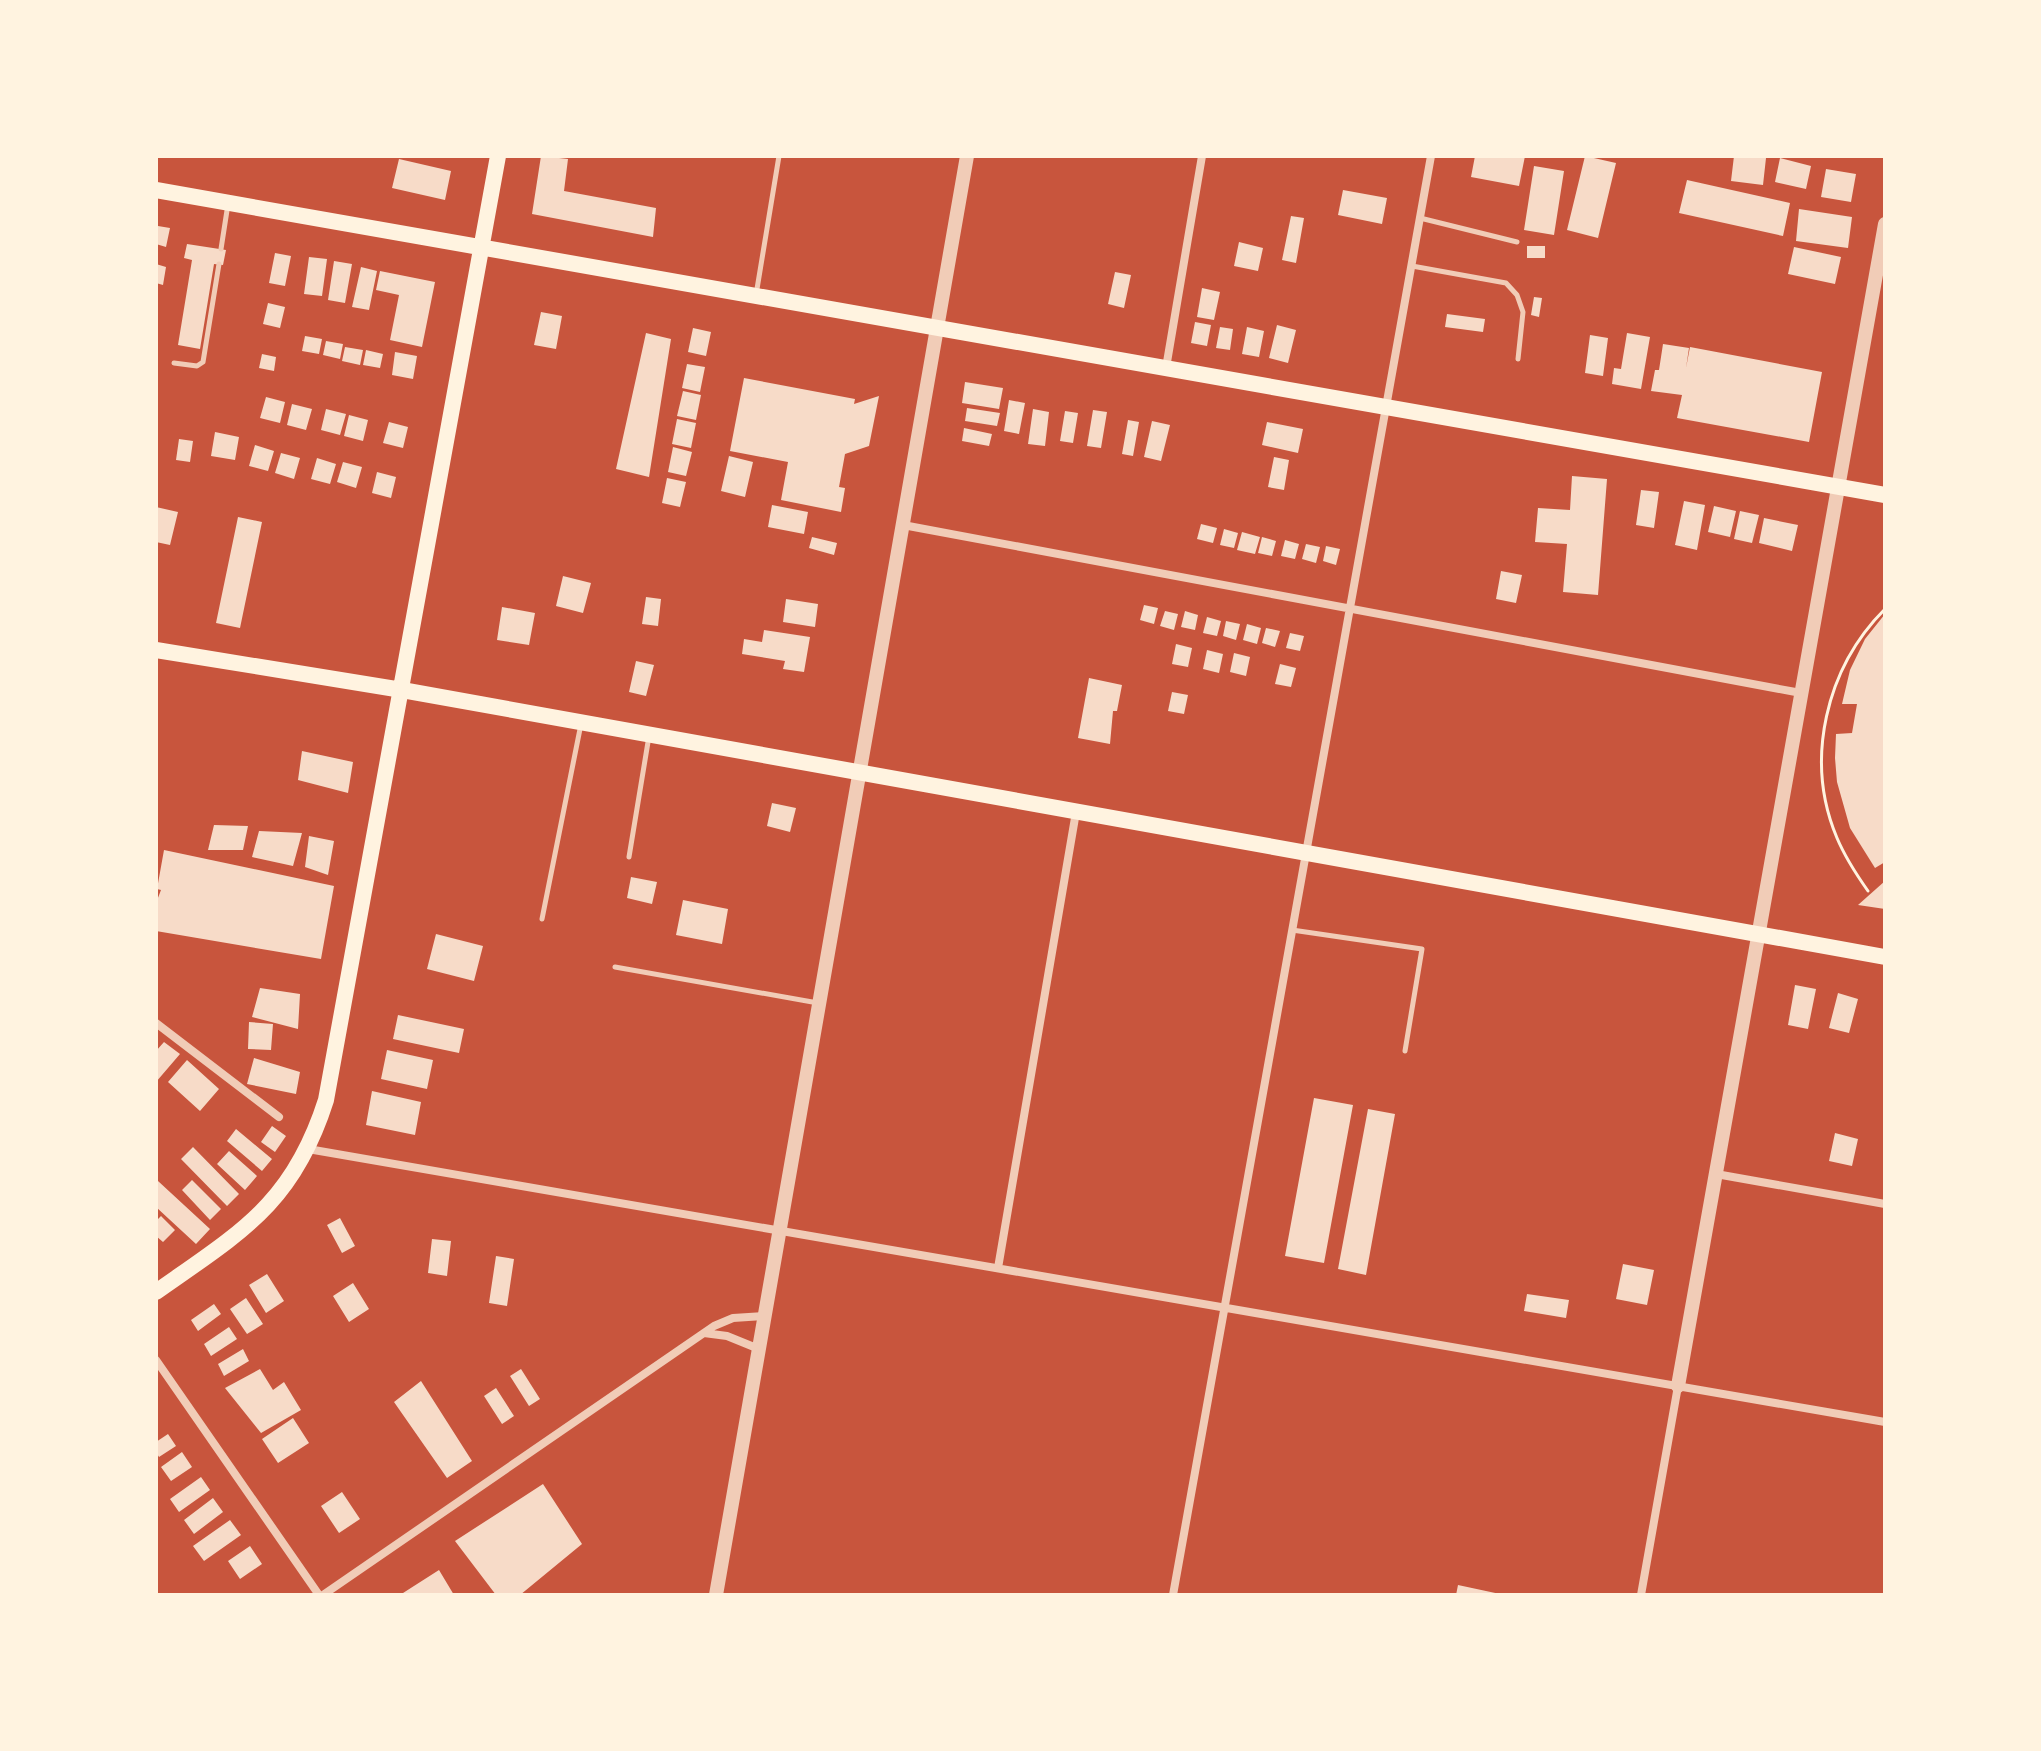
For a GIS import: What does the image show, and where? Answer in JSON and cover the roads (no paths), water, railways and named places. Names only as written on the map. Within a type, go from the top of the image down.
[{"type":"main road","points":[[156,1292],[249,1225],[273,1201],[296,1171],[317,1128],[332,1077],[498,156]]},
{"type":"main road","points":[[156,190],[1885,495]]},
{"type":"main road","points":[[156,650],[402,690],[1885,957]]},
{"type":"street","points":[[716,1595],[967,156]]},
{"type":"street","points":[[1166,368],[1202,156]]},
{"type":"street","points":[[1173,1595],[1431,156]]},
{"type":"street","points":[[1641,1595],[1885,224]]},
{"type":"street","points":[[903,525],[1801,693]]},
{"type":"street","points":[[998,1268],[1076,812]]},
{"type":"street","points":[[156,1023],[279,1117]]},
{"type":"street","points":[[308,1149],[1885,1422]]},
{"type":"street","points":[[1716,1174],[1885,1204]]},
{"type":"street","points":[[156,1360],[321,1595],[703,1333],[733,1318],[765,1316]]},
{"type":"street","points":[[703,1333],[727,1336],[759,1349]]},
{"type":"lane","points":[[756,296],[779,156]]},
{"type":"lane","points":[[221,249],[228,203]]},
{"type":"lane","points":[[1420,218],[1517,242]]},
{"type":"lane","points":[[174,363],[197,366],[203,362],[219,264]]},
{"type":"lane","points":[[1412,266],[1506,283],[1517,295],[1523,312],[1518,359]]},
{"type":"lane","points":[[542,919],[581,723]]},
{"type":"lane","points":[[629,857],[649,735]]},
{"type":"lane","points":[[1292,930],[1422,949],[1405,1051]]},
{"type":"lane","points":[[615,967],[819,1003]]}]
